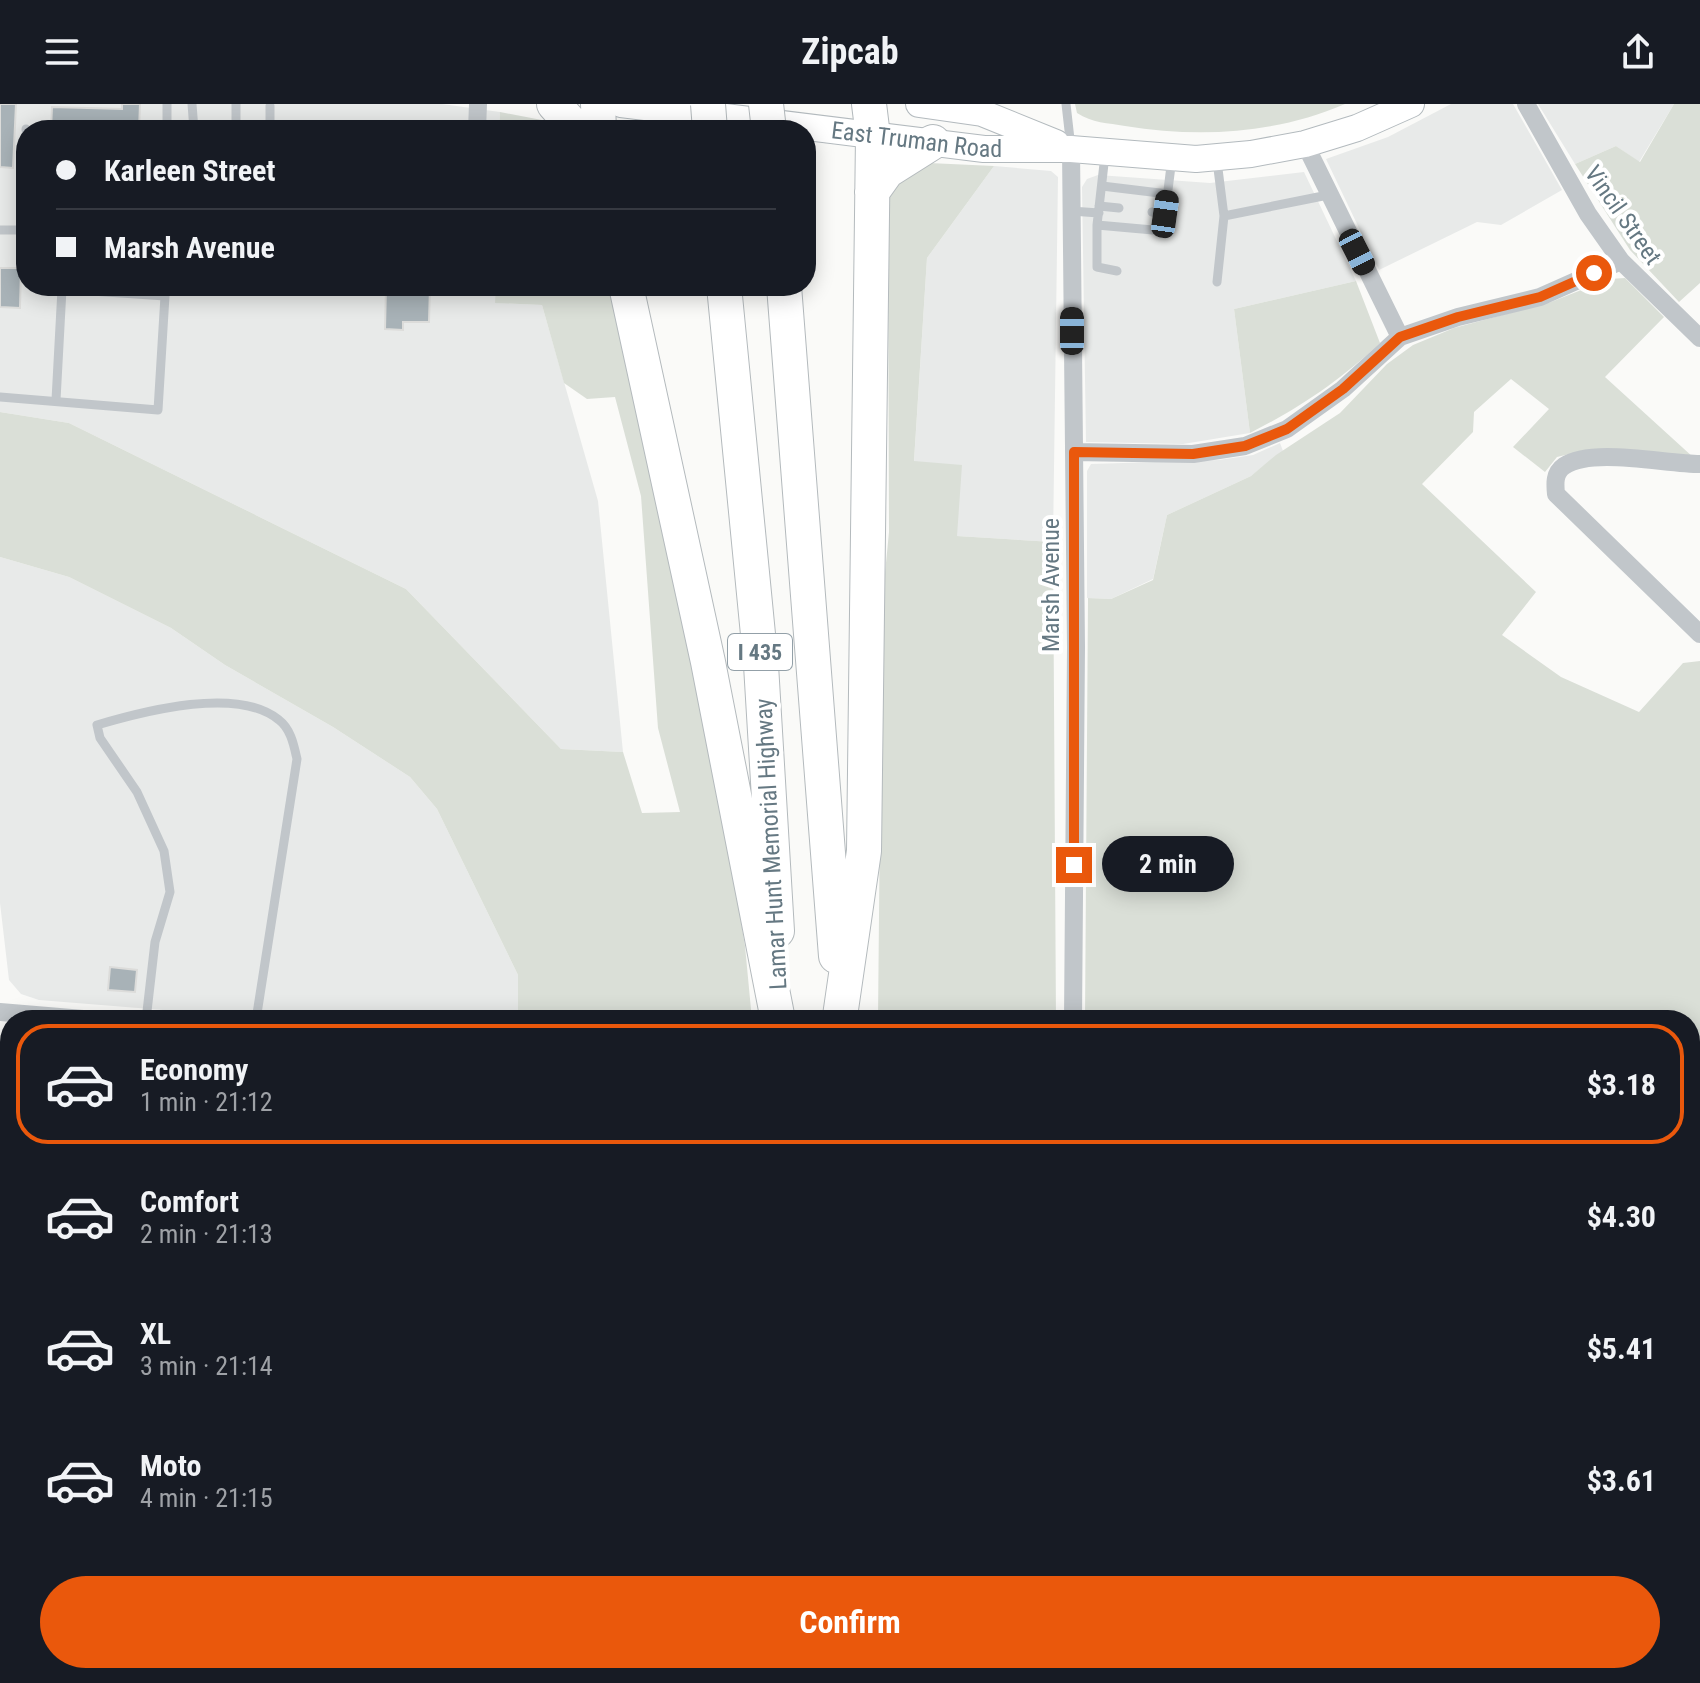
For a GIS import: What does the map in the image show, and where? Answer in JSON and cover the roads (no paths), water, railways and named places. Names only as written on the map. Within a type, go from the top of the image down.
[{"type":"highway","points":[[554,104],[568,120]]},
{"type":"highway","points":[[841,1010],[864,851],[871,120]]},
{"type":"highway","points":[[872,192],[887,171],[933,142]]},
{"type":"highway","points":[[628,296],[708,662],[777,1010]]},
{"type":"highway","name":"Lamar Hunt Memorial Highway","points":[[725,296],[761,665],[773,830],[779,1010]]},
{"type":"highway","name":"I 435","points":[[785,296],[839,1010]]},
{"type":"main road","name":"East Truman Road","points":[[621,104],[871,120],[933,142],[984,149],[1071,149],[1172,157],[1216,157],[1305,144],[1357,128],[1411,104]]},
{"type":"main road","name":"East Truman Road","points":[[919,104],[982,113],[1071,149]]},
{"type":"street","name":"Vincil Street","points":[[1526,104],[1588,214],[1621,261],[1700,338]]},
{"type":"street","points":[[1305,144],[1400,337]]},
{"type":"street","name":"Marsh Avenue","points":[[1071,149],[1073,1010]]},
{"type":"street","points":[[1074,452],[1193,454],[1245,446],[1287,429],[1343,389],[1400,337],[1458,317],[1540,297],[1621,261]]},
{"type":"street","points":[[1700,464],[1584,459],[1562,467],[1555,478],[1556,494],[1700,634]]},
{"type":"lane","points":[[1066,104],[1071,149]]},
{"type":"lane","points":[[1106,152],[1097,225],[1097,267],[1117,271]]},
{"type":"lane","points":[[1097,225],[1153,230],[1165,214],[1172,157]]},
{"type":"lane","points":[[1216,157],[1224,216],[1217,282]]},
{"type":"lane","points":[[1102,186],[1168,194]]},
{"type":"lane","points":[[1224,216],[1328,195]]},
{"type":"lane","points":[[1071,211],[1119,208]]},
{"type":"lane","points":[[1152,212],[1165,214]]},
{"type":"lane","points":[[56,400],[58,296]]},
{"type":"lane","points":[[0,397],[158,410],[165,296]]},
{"type":"lane","points":[[147,1010],[155,942],[170,892],[164,851],[137,792],[100,738],[97,725],[178,706],[246,704],[280,720],[291,736],[297,759],[258,1010]]}]
